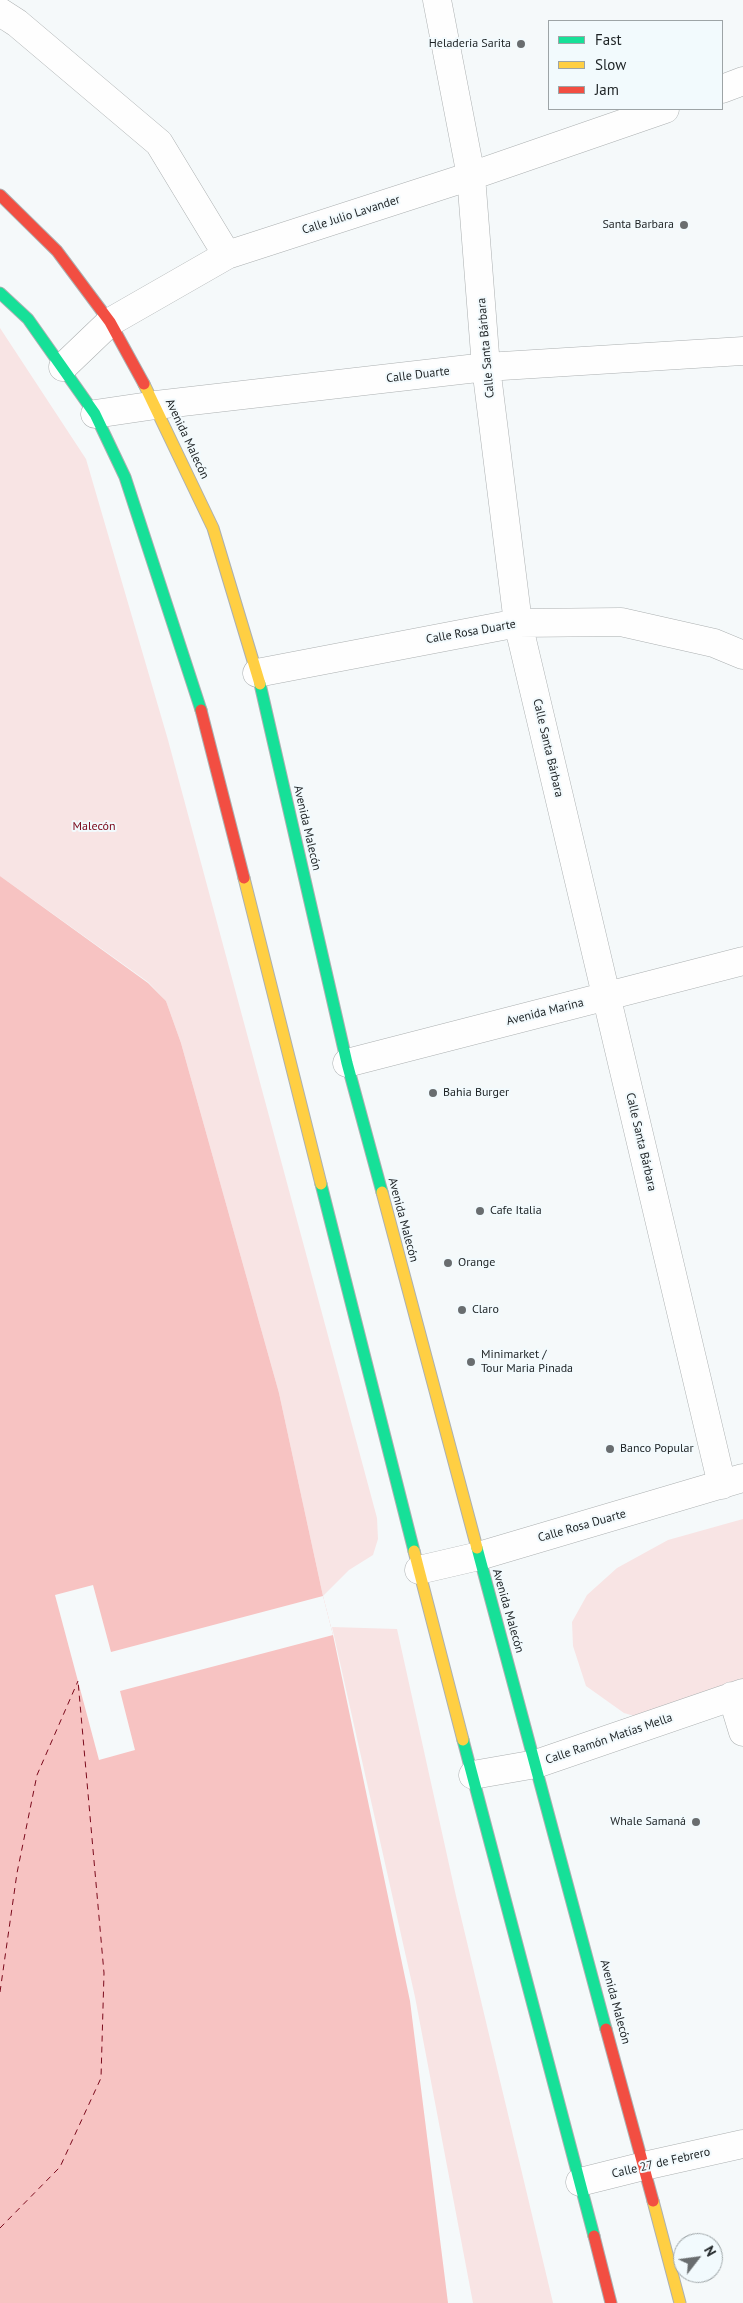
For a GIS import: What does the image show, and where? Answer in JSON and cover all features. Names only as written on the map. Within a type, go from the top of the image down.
[{"type":"main road","name":"Avenida Malecón","points":[[0,195],[56,251],[110,322],[156,405],[213,528],[257,672],[347,1063],[680,2303]]},
{"type":"main road","points":[[0,293],[28,319],[63,367],[94,414],[125,477],[197,696],[419,1570],[611,2303]]},
{"type":"street","name":"Calle Santa Bárbara","points":[[437,0],[471,176],[486,367],[518,623],[606,996],[733,1481]]},
{"type":"street","points":[[0,12],[24,29],[159,143],[227,254]]},
{"type":"street","points":[[723,89],[743,81]]},
{"type":"street","name":"Calle Julio Lavander","points":[[63,367],[110,322],[227,254],[471,176],[662,110]]},
{"type":"street","name":"Calle Duarte","points":[[94,414],[156,405],[486,367],[743,351]]},
{"type":"street","name":"Calle Rosa Duarte","points":[[257,672],[518,623],[621,622],[714,642],[743,656]]},
{"type":"street","name":"Avenida Marina","points":[[347,1063],[743,960]]},
{"type":"street","name":"Calle Rosa Duarte","points":[[419,1570],[478,1556],[733,1481]]},
{"type":"street","points":[[737,1694],[743,1732]]},
{"type":"street","name":"Calle Ramón Matías Mella","points":[[473,1775],[536,1764],[737,1694]]},
{"type":"street","name":"Calle 27 de Febrero","points":[[580,2182],[743,2144]]},
{"type":"green space","name":"Malecón","points":[[0,328],[86,459],[168,740],[377,1518],[378,1539],[373,1555],[349,1570],[323,1596],[279,1393],[181,1043],[166,1001],[148,982],[0,876]]},
{"type":"green space","points":[[743,1519],[743,1699],[661,1724],[624,1713],[586,1686],[573,1646],[572,1622],[587,1595],[617,1568],[668,1540]]},
{"type":"green space","points":[[332,1627],[397,1629],[456,1896],[553,2303],[473,2303],[415,1997]]},
{"type":"shaded area","points":[[0,876],[148,983],[166,1001],[181,1043],[279,1393],[333,1635],[410,2001],[448,2303],[0,2303]]},
{"type":"pier","points":[[93,1585],[111,1652],[323,1596],[333,1635],[120,1691],[135,1750],[99,1760],[55,1595]]},
{"type":"ferry route","points":[[0,1992],[17,1873],[37,1775],[78,1681]]},
{"type":"ferry route","points":[[0,2228],[60,2167],[101,2078],[104,1973],[78,1681]]},
{"type":"traffic: fast","points":[[0,293],[28,319],[95,414],[125,477],[201,710]]},
{"type":"traffic: fast","points":[[260,684],[347,1063],[382,1192]]},
{"type":"traffic: fast","points":[[321,1184],[414,1551]]},
{"type":"traffic: fast","points":[[477,1548],[606,2029]]},
{"type":"traffic: fast","points":[[463,1740],[594,2236]]},
{"type":"traffic: slow","points":[[144,384],[213,528],[260,684]]},
{"type":"traffic: slow","points":[[244,878],[321,1184]]},
{"type":"traffic: slow","points":[[382,1192],[477,1548]]},
{"type":"traffic: slow","points":[[414,1551],[463,1740]]},
{"type":"traffic: slow","points":[[653,2201],[680,2303]]},
{"type":"traffic: jam","points":[[0,195],[57,251],[110,322],[144,384]]},
{"type":"traffic: jam","points":[[201,710],[244,878]]},
{"type":"traffic: jam","points":[[606,2029],[653,2201]]},
{"type":"traffic: jam","points":[[594,2236],[611,2303]]},
{"type":"place","name":"Heladeria Sarita","points":[[521,44]]},
{"type":"place","name":"Santa Barbara","points":[[684,225]]},
{"type":"place","name":"Bahia Burger","points":[[433,1093]]},
{"type":"place","name":"Cafe Italia","points":[[480,1211]]},
{"type":"place","name":"Orange","points":[[448,1263]]},
{"type":"place","name":"Claro","points":[[462,1310]]},
{"type":"place","name":"Minimarket / Tour Maria Pinada","points":[[471,1362]]},
{"type":"place","name":"Banco Popular","points":[[610,1449]]},
{"type":"place","name":"Whale Samaná","points":[[696,1822]]}]
